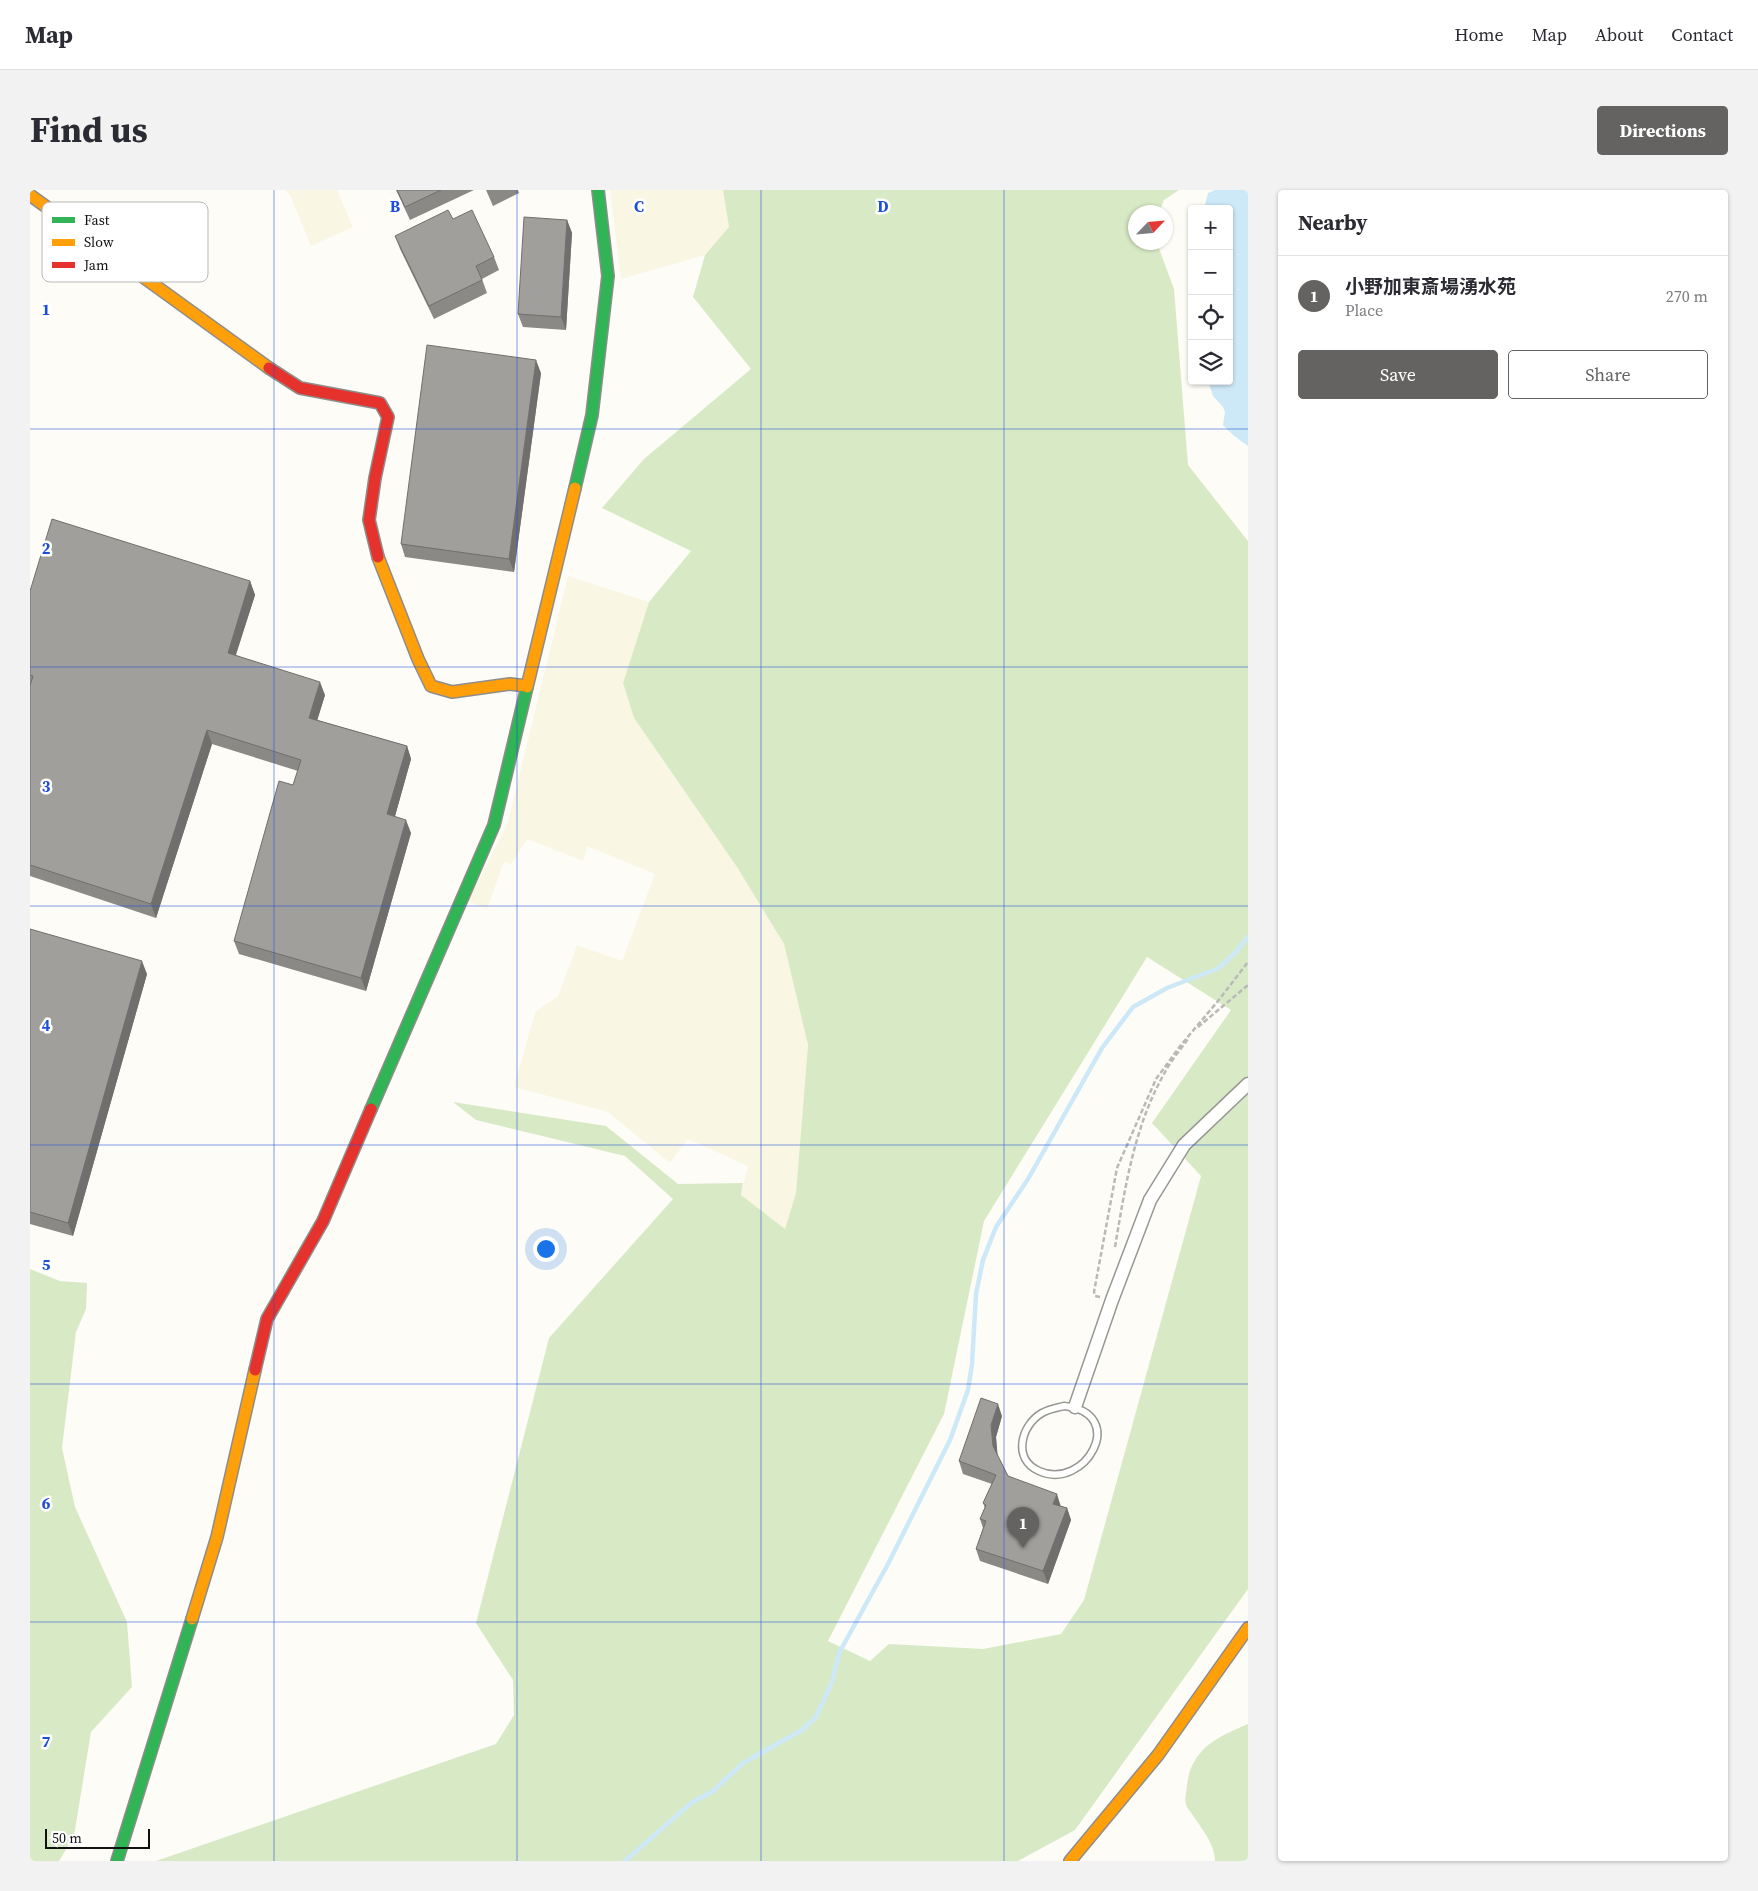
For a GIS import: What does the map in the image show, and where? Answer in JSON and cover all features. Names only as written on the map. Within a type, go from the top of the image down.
[{"type":"street","points":[[117,1861],[217,1537],[268,1320],[323,1221],[494,825],[592,415],[608,276],[598,190]]},
{"type":"street","points":[[30,195],[42,204]]},
{"type":"street","points":[[150,282],[250,355],[300,388],[380,403],[388,417],[375,478],[369,520],[379,560],[418,659],[432,686],[452,692],[510,684],[527,686]]},
{"type":"street","points":[[1075,1407],[1112,1300],[1150,1200],[1184,1145],[1248,1084]]},
{"type":"street","points":[[1070,1861],[1158,1755],[1248,1628]]},
{"type":"lane","points":[[1075,1407],[1084,1411],[1092,1418],[1096,1426],[1097,1441],[1090,1456],[1072,1470],[1061,1473],[1050,1474],[1031,1466],[1025,1458],[1022,1449],[1022,1439],[1032,1420],[1052,1408],[1075,1407]]},
{"type":"path","points":[[1112,1300],[1096,1296],[1094,1292],[1117,1168],[1156,1079],[1248,962]]},
{"type":"path","points":[[1115,1247],[1126,1185],[1140,1128],[1164,1074],[1193,1031],[1248,985]]},
{"type":"shaded area","points":[[285,190],[337,190],[353,227],[311,246],[290,195]]},
{"type":"shaded area","points":[[610,190],[723,190],[730,227],[705,255],[621,279]]},
{"type":"shaded area","points":[[568,576],[649,602],[623,683],[634,718],[737,867],[784,944],[808,1045],[796,1193],[785,1230],[741,1195],[748,1166],[688,1139],[670,1163],[608,1112],[514,1087],[535,1012],[558,996],[577,945],[622,961],[655,874],[587,846],[583,861],[527,839],[511,864],[504,862],[487,909],[468,901],[508,822]]},
{"type":"green space","points":[[723,190],[1179,190],[1164,200],[1162,205],[1128,205],[1128,250],[1160,250],[1174,289],[1188,465],[1248,541],[1248,1589],[1075,1830],[1018,1861],[156,1861],[496,1744],[514,1715],[513,1680],[476,1623],[549,1338],[673,1199],[625,1156],[476,1120],[453,1102],[606,1126],[678,1184],[743,1183],[741,1195],[785,1229],[796,1193],[808,1045],[784,944],[737,867],[634,718],[623,683],[649,602],[691,551],[602,508],[644,459],[751,369],[693,297],[705,255],[729,227]],"holes":[[[1147,957],[1231,1010],[1152,1123],[1201,1176],[1084,1600],[1061,1634],[983,1649],[889,1644],[870,1661],[828,1641],[944,1414],[984,1221]]]},
{"type":"green space","points":[[30,1269],[60,1281],[87,1283],[86,1309],[76,1332],[62,1448],[75,1507],[127,1622],[132,1687],[91,1732],[74,1836],[59,1861],[30,1861]]},
{"type":"green space","points":[[1248,1724],[1248,1861],[1215,1861],[1210,1842],[1185,1802],[1189,1773],[1200,1753],[1207,1746],[1226,1734]]},
{"type":"water","points":[[1215,190],[1248,190],[1248,446],[1223,425],[1225,412],[1213,396],[1209,385],[1233,385],[1233,205],[1205,205],[1208,193]]},
{"type":"building","points":[[397,190],[441,190],[405,207]]},
{"type":"building","points":[[448,210],[453,219],[472,210],[494,257],[476,266],[482,280],[429,306],[395,236]]},
{"type":"building","points":[[524,217],[567,220],[561,317],[518,314]]},
{"type":"building","points":[[427,345],[536,360],[509,559],[401,544]]},
{"type":"building","points":[[52,519],[250,581],[228,653],[320,682],[309,718],[407,746],[387,814],[406,820],[361,978],[234,941],[279,781],[293,785],[301,760],[207,730],[151,904],[30,865],[30,686],[33,676],[30,675],[30,591]]},
{"type":"building","points":[[30,929],[142,961],[68,1223],[30,1212]]},
{"type":"building","points":[[981,1398],[998,1404],[991,1425],[993,1446],[1008,1476],[1057,1494],[1053,1504],[1067,1508],[1043,1571],[976,1549],[986,1521],[980,1519],[986,1505],[983,1503],[996,1475],[959,1461]]},
{"type":"waterway","points":[[625,1861],[691,1803],[713,1791],[743,1763],[802,1730],[816,1717],[832,1682],[839,1653],[888,1564],[950,1440],[968,1390],[972,1364],[976,1294],[983,1260],[996,1227],[1028,1179],[1102,1048],[1133,1007],[1167,988],[1219,968],[1248,937]]},
{"type":"traffic: fast","points":[[575,488],[592,415],[608,276],[598,190]]},
{"type":"traffic: fast","points":[[371,1109],[494,825],[527,687]]},
{"type":"traffic: fast","points":[[117,1861],[192,1619]]},
{"type":"traffic: slow","points":[[30,195],[42,204]]},
{"type":"traffic: slow","points":[[150,282],[269,368]]},
{"type":"traffic: slow","points":[[527,687],[575,488]]},
{"type":"traffic: slow","points":[[378,557],[418,659],[431,686],[452,692],[510,684],[527,686]]},
{"type":"traffic: slow","points":[[192,1619],[217,1537],[255,1370]]},
{"type":"traffic: slow","points":[[1070,1861],[1158,1755],[1248,1628]]},
{"type":"traffic: jam","points":[[269,368],[300,388],[380,403],[388,417],[375,478],[369,520],[378,557]]},
{"type":"traffic: jam","points":[[255,1370],[267,1319],[323,1221],[371,1109]]},
{"type":"place","name":"小野加東斎場湧水苑","points":[[1023,1548]]}]
